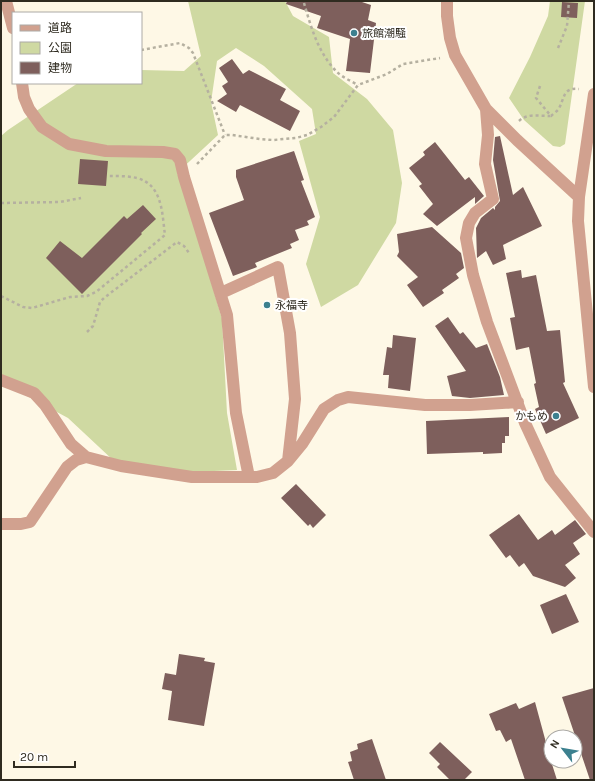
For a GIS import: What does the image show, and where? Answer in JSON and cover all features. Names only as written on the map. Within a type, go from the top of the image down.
[{"type":"street","points":[[6,1],[12,24]]},
{"type":"street","points":[[448,1],[447,16],[454,55],[486,109],[579,197]]},
{"type":"street","points":[[22,84],[24,97],[29,109],[42,127],[69,144],[106,151],[163,152],[175,154],[180,160],[227,315],[236,413],[249,477]]},
{"type":"street","points":[[594,94],[579,197],[578,221],[594,387]]},
{"type":"street","points":[[486,109],[488,135],[485,164],[493,199],[475,213],[469,223],[466,238],[473,276],[487,322],[525,423],[550,476],[594,532]]},
{"type":"street","points":[[221,293],[278,267],[290,333],[295,399],[288,461]]},
{"type":"street","points":[[1,380],[34,393],[45,405],[71,444],[86,457],[121,466],[192,477],[257,477],[273,473],[288,461],[302,444],[324,409],[338,400],[348,397],[425,405],[470,405],[518,402]]},
{"type":"street","points":[[1,524],[21,524],[30,522],[67,467],[76,460],[86,457]]},
{"type":"path","points":[[558,48],[567,26],[569,1]]},
{"type":"path","points":[[304,3],[311,28],[326,59],[338,73],[358,85]]},
{"type":"path","points":[[142,50],[180,43],[189,48],[193,53],[225,135]]},
{"type":"path","points":[[184,177],[225,135],[273,140],[296,138],[307,135],[322,127],[334,118],[358,85],[388,74],[403,64],[454,55]]},
{"type":"path","points":[[540,86],[536,98],[551,116]]},
{"type":"path","points":[[508,131],[523,118],[533,115],[551,116],[558,110],[564,93],[572,89],[580,90]]},
{"type":"path","points":[[1,296],[23,307],[32,308],[70,297],[87,296],[96,292],[165,236],[160,199],[149,184],[137,178],[109,176]]},
{"type":"path","points":[[1,203],[60,202],[81,198]]},
{"type":"path","points":[[87,332],[95,322],[100,302],[177,242],[184,246],[192,257]]},
{"type":"green space","points":[[188,1],[285,1],[293,16],[329,37],[333,73],[367,99],[393,130],[402,183],[396,223],[358,285],[321,307],[306,264],[320,217],[299,141],[316,134],[312,109],[264,66],[236,48],[217,61],[211,102],[218,135],[177,173],[183,186],[222,319],[227,413],[237,470],[191,472],[114,461],[68,418],[1,382],[1,136],[77,84],[142,84],[142,70],[184,71],[201,56]]},
{"type":"green space","points":[[550,1],[585,1],[565,144],[560,147],[553,146],[524,120],[509,98],[530,57],[548,16]]},
{"type":"building","name":"旅館潮騒","points":[[287,1],[359,1],[371,5],[368,20],[376,23],[370,73],[346,71],[350,39],[317,28],[321,16],[286,4]]},
{"type":"building","points":[[562,2],[578,3],[577,18],[561,17]]},
{"type":"building","points":[[232,59],[243,74],[249,70],[286,89],[280,100],[300,111],[290,131],[240,105],[236,112],[217,101],[227,94],[222,86],[228,82],[219,68]]},
{"type":"building","points":[[500,136],[513,195],[523,187],[542,226],[503,245],[506,259],[493,265],[486,251],[477,258],[476,228],[481,218],[493,208],[495,210],[495,207],[500,201],[493,160],[495,137]]},
{"type":"building","points":[[435,142],[465,180],[469,177],[484,196],[475,204],[475,197],[437,226],[423,214],[433,204],[419,186],[422,184],[409,168],[425,155],[423,152]]},
{"type":"building","points":[[294,151],[304,180],[301,181],[315,217],[307,221],[309,225],[295,230],[299,240],[290,244],[292,248],[255,263],[257,267],[233,276],[209,213],[244,200],[236,177],[236,170]]},
{"type":"building","points":[[80,159],[108,161],[106,186],[78,184]]},
{"type":"building","points":[[143,205],[156,219],[82,294],[46,258],[60,241],[82,258],[124,216],[127,219]]},
{"type":"building","points":[[432,227],[461,253],[464,268],[456,274],[459,278],[442,290],[444,293],[423,307],[407,285],[418,277],[397,256],[399,252],[397,234]]},
{"type":"building","points":[[521,270],[522,278],[536,275],[547,331],[560,330],[565,382],[563,383],[579,418],[546,434],[535,409],[539,407],[529,347],[516,350],[510,318],[515,317],[506,273]]},
{"type":"building","points":[[448,317],[460,334],[463,332],[476,348],[487,344],[500,377],[504,395],[470,398],[452,396],[447,376],[466,371],[435,326]]},
{"type":"building","points":[[393,335],[416,338],[410,391],[388,388],[389,375],[383,375],[387,347],[392,348]]},
{"type":"building","points":[[509,417],[509,436],[505,436],[505,443],[502,443],[502,453],[483,454],[483,452],[427,454],[426,421]]},
{"type":"building","points":[[296,484],[326,515],[313,528],[310,524],[308,526],[281,498]]},
{"type":"building","points":[[519,514],[538,540],[552,530],[555,535],[575,520],[586,534],[573,543],[580,554],[565,565],[576,578],[565,587],[533,576],[524,563],[519,567],[510,555],[506,558],[489,535]]},
{"type":"building","points":[[566,594],[579,622],[552,634],[540,605]]},
{"type":"building","points":[[179,654],[205,658],[204,661],[215,663],[204,726],[168,720],[172,691],[162,689],[165,673],[176,675]]},
{"type":"building","points":[[594,688],[594,780],[590,780],[583,759],[583,729],[573,729],[562,697]]},
{"type":"building","points":[[535,702],[543,732],[543,769],[554,769],[557,780],[525,780],[511,739],[506,742],[500,730],[496,731],[489,714],[516,703],[519,709]]},
{"type":"building","points":[[372,739],[386,780],[354,780],[348,762],[352,761],[350,752],[358,749],[357,744]]},
{"type":"building","points":[[440,742],[472,772],[464,780],[450,780],[437,767],[440,764],[429,753]]},
{"type":"place","name":"旅館潮騒","points":[[354,33]]},
{"type":"place","name":"永福寺","points":[[267,305]]},
{"type":"place","name":"かもめ","points":[[556,416]]}]
